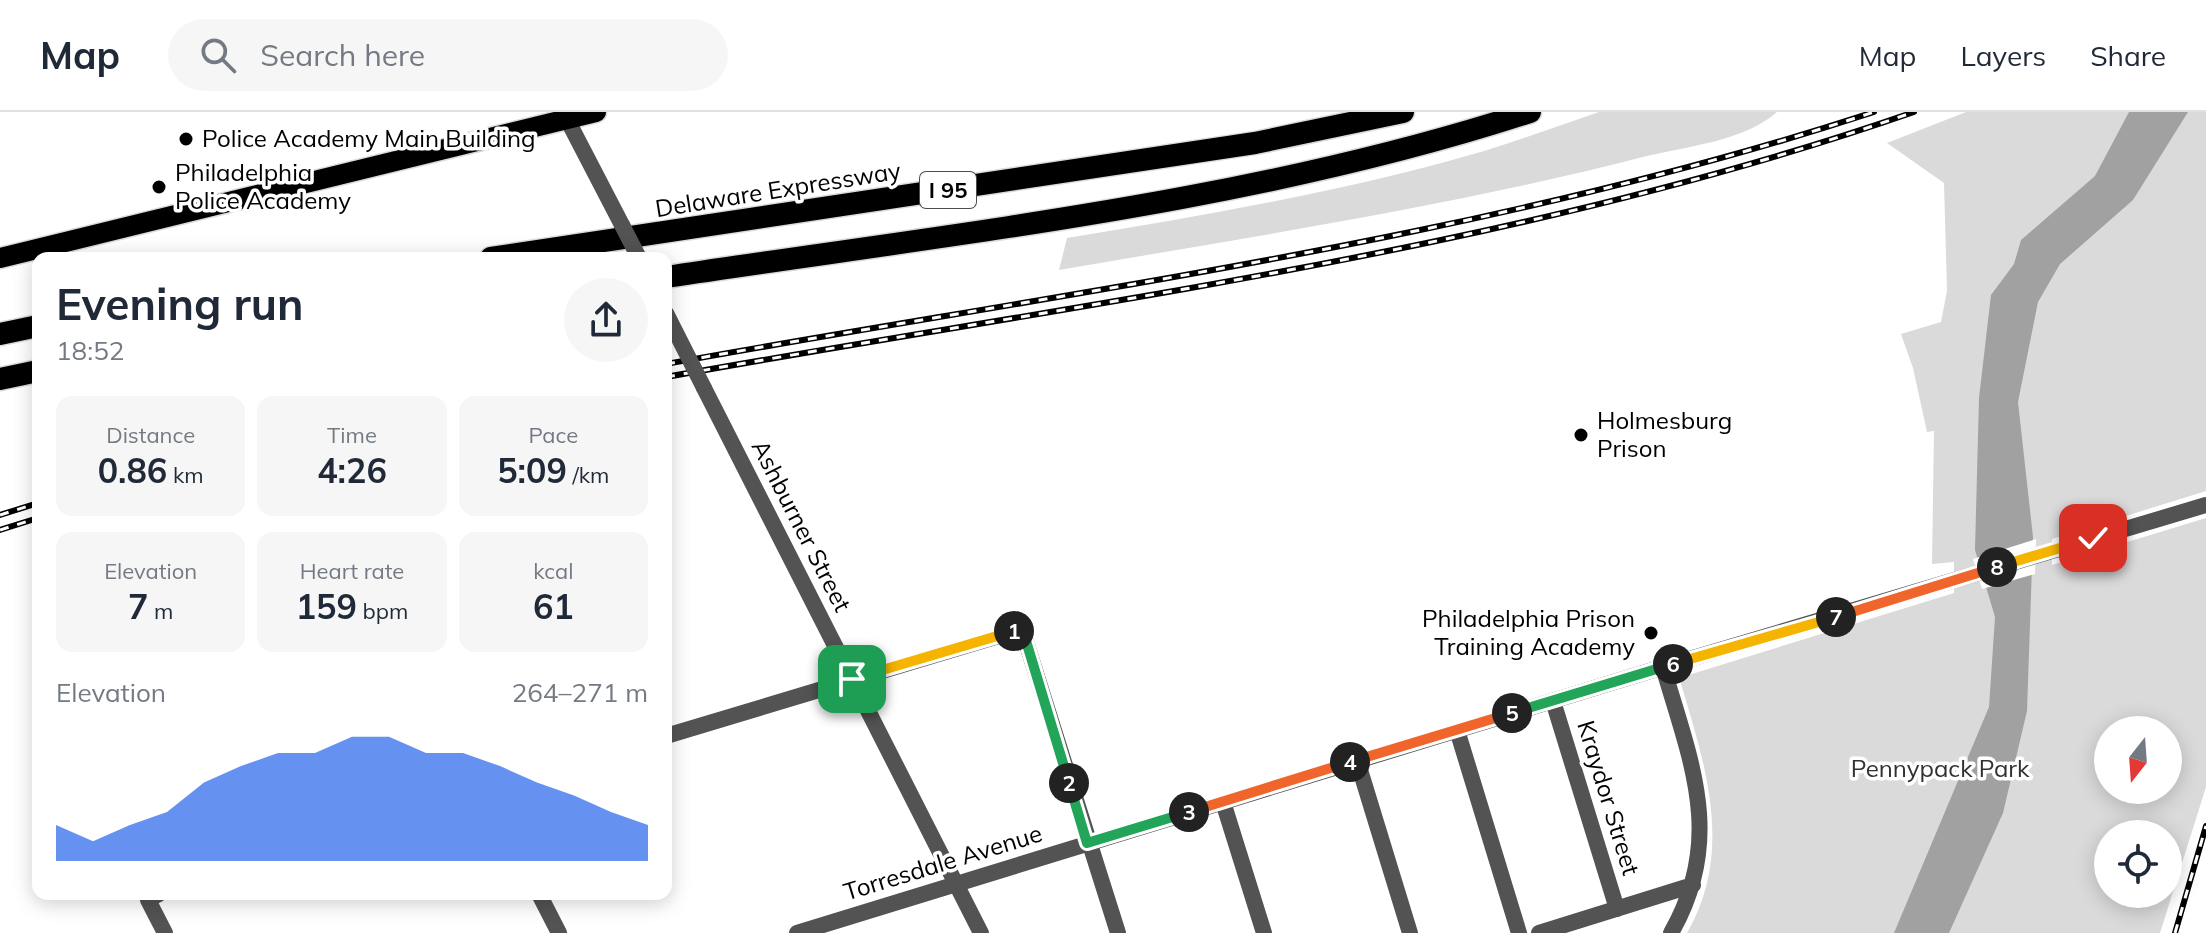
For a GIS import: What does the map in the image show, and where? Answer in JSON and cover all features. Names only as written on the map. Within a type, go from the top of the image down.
[{"type":"highway","name":"Delaware Expressway","points":[[531,252],[1255,143],[1403,112]]},
{"type":"highway","name":"I 95","points":[[672,276],[1244,186],[1414,145],[1530,112]]},
{"type":"highway","points":[[0,334],[32,327]]},
{"type":"highway","points":[[0,379],[32,372]]},
{"type":"main road","points":[[0,258],[596,112]]},
{"type":"street","points":[[568,121],[636,252]]},
{"type":"street","name":"Ashburner Street","points":[[672,325],[981,933]]},
{"type":"street","name":"Torresdale Avenue","points":[[797,933],[1663,667],[2206,505]]},
{"type":"street","points":[[672,734],[965,644],[1023,631],[1087,843],[1118,933]]},
{"type":"street","points":[[1663,667],[1700,801],[1701,849],[1693,885],[1671,933]]},
{"type":"street","name":"Kraydor Street","points":[[1553,701],[1617,909]]},
{"type":"street","points":[[1457,730],[1519,933]]},
{"type":"street","points":[[1357,760],[1410,933]]},
{"type":"street","points":[[1223,802],[1264,933]]},
{"type":"street","points":[[1539,933],[1693,885]]},
{"type":"street","points":[[155,900],[165,933]]},
{"type":"street","points":[[542,900],[559,933]]},
{"type":"green space","points":[[1599,112],[1777,112],[1749,130],[1732,136],[1574,174],[1354,219],[1059,270],[1067,238],[1224,211],[1381,178],[1484,151]]},
{"type":"green space","name":"Pennypack Park","points":[[1966,112],[2206,112],[2206,491],[2052,539],[2052,565],[2206,518],[2206,787],[2182,863],[2182,820],[2094,820],[2094,908],[2168,908],[2160,933],[1687,933],[1701,902],[1709,872],[1712,841],[1706,778],[1681,684],[1682,677],[1954,593],[1954,562],[1932,564],[1934,431],[1927,432],[1913,368],[1901,334],[1941,322],[1947,291],[1944,183],[1887,143]]},
{"type":"shaded area","points":[[2129,112],[2188,112],[2133,200],[2060,264],[2038,302],[2018,402],[2033,537],[2027,711],[2003,813],[1949,933],[1894,933],[1989,707],[1995,617],[1975,550],[1979,398],[1991,295],[2014,264],[2021,240],[2095,176]]},
{"type":"pier","points":[[2036,539],[2035,574],[1982,589],[1973,559]]},
{"type":"railway","points":[[672,363],[1275,259],[1426,229],[1726,157],[1874,112]]},
{"type":"railway","points":[[672,376],[1138,297],[1452,238],[1608,202],[1762,161],[1914,112]]},
{"type":"railway","points":[[0,515],[32,505]]},
{"type":"railway","points":[[0,530],[32,520]]},
{"type":"railway","points":[[2175,933],[2206,826]]},
{"type":"place","name":"Police Academy Main Building","points":[[186,139]]},
{"type":"place","name":"Philadelphia Police Academy","points":[[159,187]]},
{"type":"place","name":"Holmesburg Prison","points":[[1581,435]]},
{"type":"place","name":"Philadelphia Prison Training Academy","points":[[1651,633]]},
{"type":"route","points":[[852,679],[1022,629],[1087,843],[2093,538]]}]
